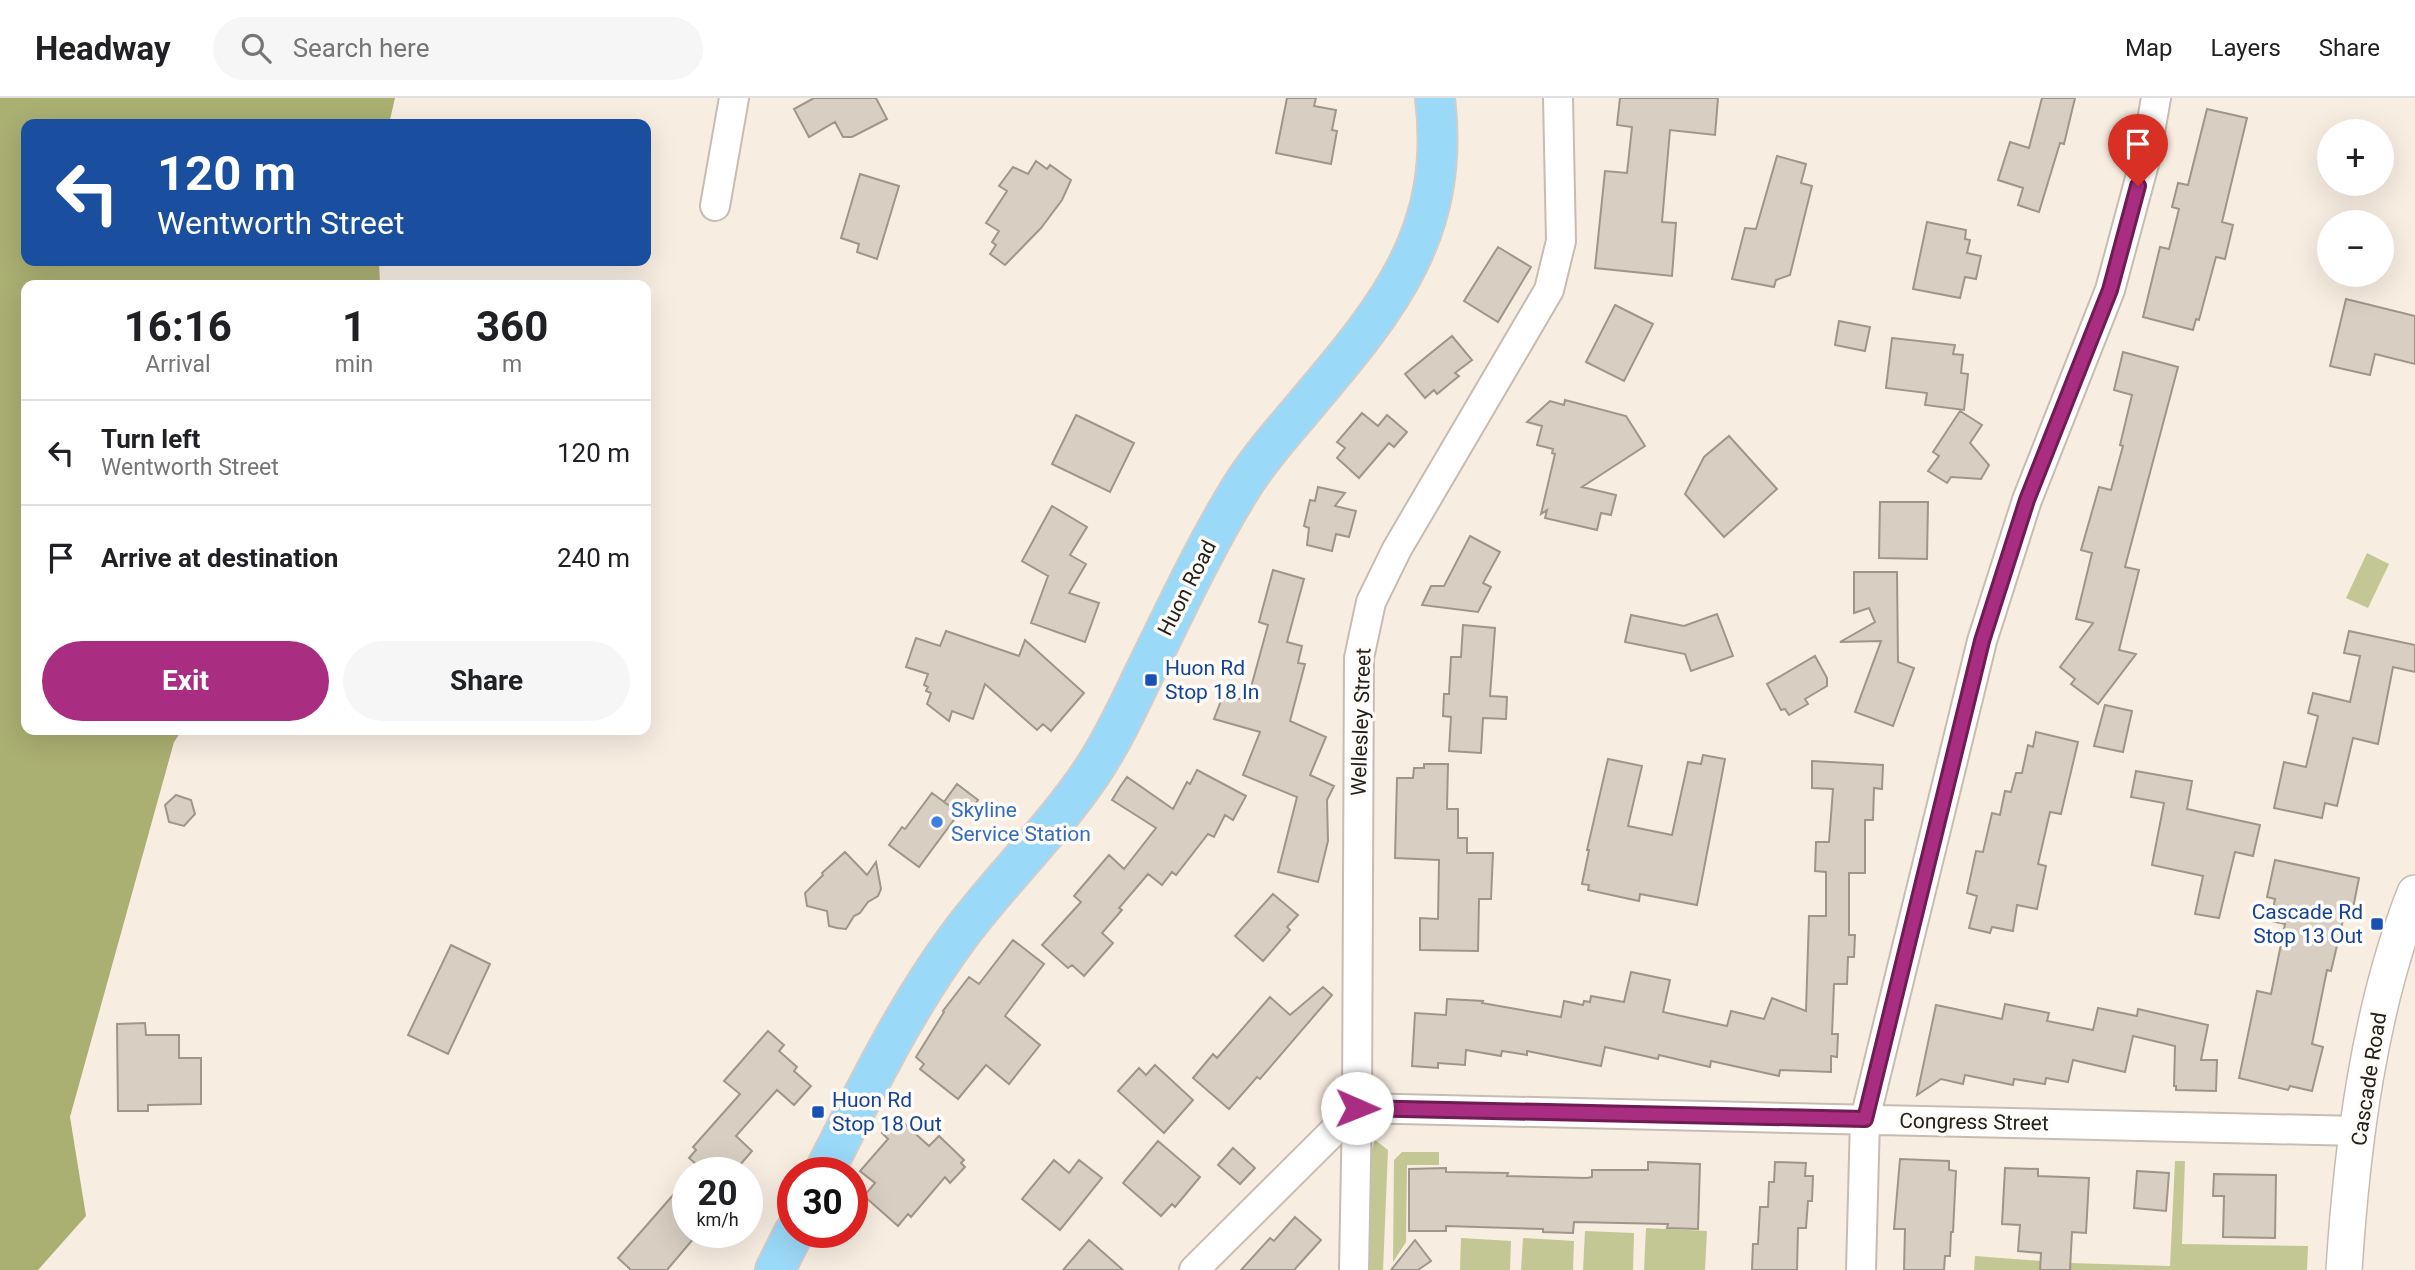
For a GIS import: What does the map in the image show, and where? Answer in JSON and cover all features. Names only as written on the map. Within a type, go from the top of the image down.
[{"type":"main road","name":"Huon Road","points":[[832,1157],[879,1064],[935,969],[958,936],[1064,811],[1095,768],[1120,724],[1224,514],[1250,473],[1369,327],[1407,268],[1420,241],[1436,182],[1438,145],[1435,98]]},
{"type":"main road","points":[[775,1270],[786,1248]]},
{"type":"street","points":[[715,206],[734,98]]},
{"type":"street","name":"Wellesley Street","points":[[1353,1270],[1357,1108],[1359,658],[1371,602],[1397,549],[1549,290],[1561,241],[1558,98]]},
{"type":"street","points":[[1861,1270],[1865,1119],[1982,641],[2027,500],[2110,290],[2145,160],[2156,98]]},
{"type":"street","name":"Cascade Road","points":[[2344,1270],[2358,1131],[2382,999],[2415,893]]},
{"type":"street","points":[[1194,1270],[1357,1108]]},
{"type":"street","name":"Congress Street","points":[[1357,1108],[2358,1131]]},
{"type":"green space","points":[[0,98],[395,98],[390,119],[21,119],[21,266],[379,266],[380,280],[21,280],[21,735],[179,735],[174,742],[70,1117],[86,1216],[38,1270],[0,1270]]},
{"type":"green space","points":[[2367,553],[2389,564],[2368,608],[2346,598]]},
{"type":"green space","points":[[1375,1140],[1388,1150],[1383,1270],[1366,1270],[1367,1165]]},
{"type":"green space","points":[[1402,1152],[1439,1152],[1439,1165],[1407,1165],[1406,1242],[1393,1262],[1394,1160]]},
{"type":"green space","points":[[2175,1161],[2185,1161],[2182,1244],[2308,1246],[2307,1270],[2070,1270],[2070,1263],[2170,1266]]},
{"type":"green space","points":[[1646,1228],[1707,1231],[1705,1270],[1644,1270]]},
{"type":"green space","points":[[1585,1231],[1634,1233],[1633,1270],[1583,1270]]},
{"type":"green space","points":[[1461,1238],[1511,1241],[1510,1270],[1460,1270]]},
{"type":"green space","points":[[1523,1238],[1574,1241],[1573,1270],[1521,1270]]},
{"type":"green space","points":[[1975,1256],[2041,1261],[2040,1270],[1974,1270]]},
{"type":"building","points":[[814,98],[876,98],[887,119],[852,137],[843,137],[835,122],[809,137],[794,109]]},
{"type":"building","points":[[1287,98],[1316,98],[1314,106],[1336,110],[1332,130],[1337,131],[1331,164],[1276,153]]},
{"type":"building","points":[[1620,98],[1718,98],[1715,135],[1670,130],[1662,222],[1676,223],[1672,276],[1595,268],[1605,171],[1627,173],[1632,127],[1617,125]]},
{"type":"building","points":[[2042,98],[2075,98],[2064,144],[2060,143],[2039,212],[2018,205],[2023,188],[1998,180],[2010,142],[2029,148]]},
{"type":"building","points":[[2207,109],[2247,118],[2222,222],[2233,225],[2225,259],[2216,257],[2199,320],[2196,319],[2193,330],[2143,317],[2160,247],[2169,249],[2179,209],[2172,207],[2178,183],[2188,185]]},
{"type":"building","points":[[1777,156],[1806,164],[1801,183],[1812,186],[1790,275],[1776,280],[1774,287],[1732,279],[1745,228],[1756,229]]},
{"type":"building","points":[[1036,161],[1047,169],[1050,165],[1071,180],[1062,200],[1041,228],[1005,265],[990,254],[996,245],[992,242],[999,231],[986,223],[1007,191],[999,186],[1013,167],[1028,174]]},
{"type":"building","points":[[860,174],[899,186],[877,259],[857,252],[859,244],[841,238]]},
{"type":"building","points":[[1927,222],[1966,230],[1965,239],[1970,240],[1967,253],[1981,256],[1976,279],[1965,277],[1960,298],[1913,289]]},
{"type":"building","points":[[1498,247],[1531,267],[1498,322],[1464,301]]},
{"type":"building","points":[[2346,299],[2415,316],[2415,364],[2375,354],[2370,375],[2330,366]]},
{"type":"building","points":[[1615,305],[1653,324],[1624,381],[1586,362]]},
{"type":"building","points":[[1839,321],[1870,327],[1865,351],[1835,345]]},
{"type":"building","points":[[1452,336],[1472,360],[1455,373],[1459,376],[1437,394],[1434,390],[1425,398],[1405,374]]},
{"type":"building","points":[[1892,338],[1955,345],[1953,354],[1963,355],[1961,373],[1968,374],[1964,410],[1925,405],[1927,393],[1886,388]]},
{"type":"building","points":[[2123,352],[2178,367],[2125,567],[2139,570],[2119,650],[2136,654],[2098,704],[2071,684],[2075,679],[2060,667],[2093,623],[2076,619],[2092,553],[2081,550],[2099,487],[2111,490],[2123,446],[2120,445],[2132,395],[2114,390]]},
{"type":"building","points":[[1565,400],[1626,416],[1645,446],[1582,487],[1616,495],[1611,515],[1601,513],[1597,530],[1545,518],[1547,510],[1541,514],[1555,454],[1552,453],[1553,449],[1537,445],[1542,426],[1527,422],[1550,401],[1564,405]]},
{"type":"building","points":[[1960,411],[1982,425],[1970,443],[1989,465],[1981,479],[1951,477],[1947,483],[1928,471],[1939,456],[1933,452]]},
{"type":"building","points":[[1362,413],[1378,426],[1387,415],[1407,432],[1394,447],[1389,443],[1359,478],[1337,458],[1345,448],[1337,442]]},
{"type":"building","points":[[1076,415],[1134,443],[1110,492],[1052,464]]},
{"type":"building","points":[[1729,436],[1777,489],[1724,537],[1685,494],[1704,457]]},
{"type":"building","points":[[1318,487],[1345,493],[1335,506],[1356,511],[1349,537],[1336,534],[1332,551],[1307,545],[1309,528],[1304,526],[1310,500],[1315,501]]},
{"type":"building","points":[[1880,502],[1928,502],[1927,559],[1879,558]]},
{"type":"building","points":[[1052,506],[1087,527],[1070,555],[1086,564],[1069,593],[1099,603],[1085,642],[1031,623],[1048,576],[1022,561]]},
{"type":"building","points":[[1470,536],[1500,552],[1483,583],[1491,587],[1478,612],[1422,605],[1431,586],[1444,586]]},
{"type":"building","points":[[1273,570],[1304,579],[1287,642],[1302,646],[1298,663],[1305,664],[1290,721],[1326,737],[1310,775],[1334,786],[1327,800],[1328,841],[1318,882],[1278,872],[1297,797],[1243,775],[1260,732],[1214,719],[1224,693],[1247,702],[1268,625],[1259,622]]},
{"type":"building","points":[[1854,572],[1897,572],[1898,662],[1914,668],[1893,726],[1855,712],[1881,641],[1840,642],[1875,622],[1869,608],[1854,613]]},
{"type":"building","points":[[1717,614],[1733,656],[1691,671],[1685,654],[1625,642],[1631,615],[1684,626]]},
{"type":"building","points":[[1463,625],[1495,628],[1490,696],[1507,697],[1506,719],[1483,718],[1481,753],[1449,751],[1451,717],[1443,716],[1444,694],[1449,694],[1451,657],[1461,657]]},
{"type":"building","points":[[946,631],[1019,656],[1025,640],[1084,693],[1051,731],[1043,724],[1037,730],[985,684],[973,719],[952,711],[949,721],[927,704],[931,693],[926,691],[928,687],[924,685],[928,674],[906,667],[916,638],[940,646]]},
{"type":"building","points":[[2349,631],[2415,645],[2415,672],[2393,667],[2378,744],[2353,738],[2337,806],[2325,803],[2322,818],[2274,808],[2284,762],[2306,767],[2318,716],[2308,713],[2313,693],[2350,702],[2360,656],[2344,653]]},
{"type":"building","points":[[1815,656],[1827,678],[1827,686],[1805,699],[1808,704],[1789,715],[1785,709],[1781,710],[1767,684]]},
{"type":"building","points":[[2105,705],[2132,711],[2123,752],[2094,746]]},
{"type":"building","points":[[2036,732],[2078,742],[2061,814],[2050,812],[2038,864],[2046,866],[2037,909],[2017,905],[2013,931],[1992,927],[1990,933],[1969,928],[1977,896],[1967,893],[1976,851],[1983,852],[1992,813],[2000,815],[2005,791],[2011,792],[2016,773],[2022,773],[2028,745],[2033,747]]},
{"type":"building","points":[[1703,755],[1725,759],[1697,905],[1640,894],[1639,901],[1588,890],[1589,885],[1582,884],[1587,850],[1608,759],[1642,766],[1628,826],[1672,835],[1688,762],[1701,764]]},
{"type":"building","points":[[1812,761],[1883,765],[1882,789],[1874,788],[1873,820],[1865,820],[1865,873],[1849,873],[1849,935],[1855,935],[1854,957],[1848,957],[1847,984],[1834,984],[1832,1034],[1838,1034],[1837,1057],[1831,1056],[1831,1072],[1780,1070],[1779,1076],[1711,1061],[1710,1067],[1659,1055],[1658,1059],[1605,1047],[1601,1066],[1527,1051],[1527,1055],[1502,1051],[1501,1056],[1466,1050],[1465,1065],[1438,1063],[1438,1068],[1412,1066],[1415,1013],[1446,1015],[1447,999],[1483,1001],[1482,1003],[1561,1017],[1564,1001],[1583,1005],[1584,1001],[1590,1002],[1591,996],[1624,1002],[1631,972],[1670,980],[1663,1012],[1727,1026],[1731,1011],[1764,1019],[1772,998],[1806,1011],[1809,916],[1826,916],[1826,872],[1815,871],[1816,842],[1829,842],[1833,789],[1812,788]]},
{"type":"building","points":[[1424,764],[1448,764],[1447,809],[1458,809],[1458,838],[1467,838],[1467,853],[1493,853],[1491,899],[1479,899],[1478,951],[1420,950],[1420,918],[1438,919],[1439,860],[1395,858],[1397,778],[1413,778],[1414,768],[1424,768]]},
{"type":"building","points":[[1197,770],[1246,796],[1233,820],[1225,815],[1214,837],[1208,834],[1176,875],[1172,872],[1162,885],[1148,874],[1102,933],[1113,943],[1084,976],[1072,965],[1068,968],[1042,945],[1081,902],[1074,896],[1109,855],[1124,869],[1156,828],[1112,800],[1120,787],[1127,777],[1173,809],[1187,782],[1190,784]]},
{"type":"building","points":[[2136,771],[2192,781],[2187,809],[2260,825],[2253,856],[2235,852],[2219,918],[2195,914],[2203,876],[2152,865],[2164,803],[2131,797]]},
{"type":"building","points":[[957,784],[978,800],[966,817],[944,802]]},
{"type":"building","name":"Skyline Service Station","points":[[932,793],[959,813],[919,867],[889,845],[902,827],[905,829]]},
{"type":"building","points":[[176,795],[191,800],[195,814],[184,826],[169,822],[165,805]]},
{"type":"building","points":[[845,852],[867,875],[876,862],[881,889],[878,896],[854,916],[846,929],[829,926],[827,911],[807,906],[805,893]]},
{"type":"building","points":[[2275,860],[2359,878],[2351,918],[2344,916],[2331,971],[2327,970],[2312,1044],[2323,1047],[2312,1091],[2290,1086],[2288,1090],[2239,1078],[2257,991],[2271,994],[2285,924],[2271,921],[2275,899],[2267,897]]},
{"type":"building","points":[[1273,894],[1298,915],[1287,927],[1290,930],[1263,961],[1235,936]]},
{"type":"building","points":[[1013,940],[1044,964],[1005,1016],[1040,1045],[1009,1084],[986,1065],[958,1099],[920,1069],[924,1064],[916,1057],[943,1011],[969,977],[979,984]]},
{"type":"building","points":[[451,945],[490,964],[448,1054],[408,1035]]},
{"type":"building","points":[[1323,987],[1332,995],[1260,1079],[1257,1077],[1229,1109],[1193,1078],[1213,1054],[1217,1058],[1270,997],[1290,1015]]},
{"type":"building","points":[[2005,1004],[2049,1013],[2047,1021],[2093,1030],[2098,1008],[2137,1016],[2138,1009],[2208,1025],[2201,1060],[2217,1060],[2216,1091],[2176,1090],[2175,1046],[2133,1036],[2125,1072],[2073,1060],[2068,1082],[2046,1078],[2045,1084],[2014,1079],[2013,1085],[1965,1075],[1963,1084],[1941,1079],[1917,1095],[1936,1005],[2002,1019]]},
{"type":"building","points":[[145,1023],[146,1035],[179,1035],[179,1058],[201,1058],[201,1104],[148,1105],[148,1111],[118,1111],[117,1024]]},
{"type":"building","points":[[768,1031],[784,1045],[779,1051],[797,1067],[794,1071],[811,1086],[794,1105],[777,1090],[736,1136],[752,1151],[747,1157],[690,1157],[696,1150],[693,1147],[740,1094],[724,1081]]},
{"type":"building","points":[[1155,1065],[1193,1100],[1164,1133],[1118,1091],[1139,1068],[1146,1075]]},
{"type":"building","points":[[897,1117],[929,1146],[939,1136],[964,1160],[961,1163],[965,1167],[950,1183],[945,1177],[911,1217],[908,1214],[898,1226],[868,1200],[868,1191],[875,1183],[868,1177],[868,1162],[888,1139],[882,1133]]},
{"type":"building","points":[[1158,1141],[1200,1177],[1175,1207],[1172,1204],[1161,1216],[1123,1183]]},
{"type":"building","points":[[1233,1148],[1255,1168],[1240,1184],[1218,1165]]},
{"type":"building","points":[[1900,1159],[1949,1161],[1949,1170],[1956,1171],[1953,1232],[1950,1256],[1945,1256],[1944,1270],[1904,1270],[1905,1229],[1894,1229]]},
{"type":"building","points":[[1054,1160],[1069,1173],[1079,1160],[1102,1178],[1060,1230],[1022,1199]]},
{"type":"building","points":[[1648,1162],[1700,1164],[1698,1229],[1667,1228],[1668,1224],[1574,1222],[1573,1233],[1543,1232],[1543,1229],[1446,1226],[1446,1231],[1409,1231],[1409,1169],[1446,1168],[1446,1172],[1587,1178],[1592,1177],[1592,1170],[1648,1170]]},
{"type":"building","points":[[1775,1162],[1806,1163],[1805,1176],[1813,1176],[1812,1201],[1808,1201],[1806,1228],[1798,1228],[1797,1270],[1752,1270],[1753,1244],[1758,1244],[1760,1207],[1768,1207],[1769,1182],[1774,1182]]},
{"type":"building","points":[[2005,1168],[2038,1169],[2038,1176],[2089,1178],[2086,1233],[2072,1232],[2070,1270],[2040,1270],[2041,1253],[2018,1251],[2020,1225],[2002,1224]]},
{"type":"building","points":[[2137,1171],[2169,1173],[2166,1211],[2134,1208]]},
{"type":"building","points":[[2214,1174],[2276,1175],[2275,1238],[2223,1237],[2224,1196],[2213,1196]]},
{"type":"building","points":[[672,1196],[672,1248],[686,1248],[667,1270],[631,1270],[618,1258]]},
{"type":"building","points":[[1295,1217],[1321,1240],[1294,1270],[1241,1270],[1270,1238],[1274,1241]]},
{"type":"building","points":[[1089,1240],[1123,1270],[1063,1270]]},
{"type":"building","points":[[1415,1240],[1431,1261],[1418,1270],[1391,1270]]},
{"type":"place","name":"Huon Rd Stop 18 In","points":[[1151,680]]},
{"type":"place","name":"Skyline Service Station","points":[[937,822]]},
{"type":"place","name":"Cascade Rd Stop 13 Out","points":[[2377,924]]},
{"type":"place","name":"Huon Rd Stop 18 Out","points":[[818,1112]]},
{"type":"route","points":[[1357,1108],[1865,1119],[1982,641],[2027,500],[2110,290],[2138,186]]}]
